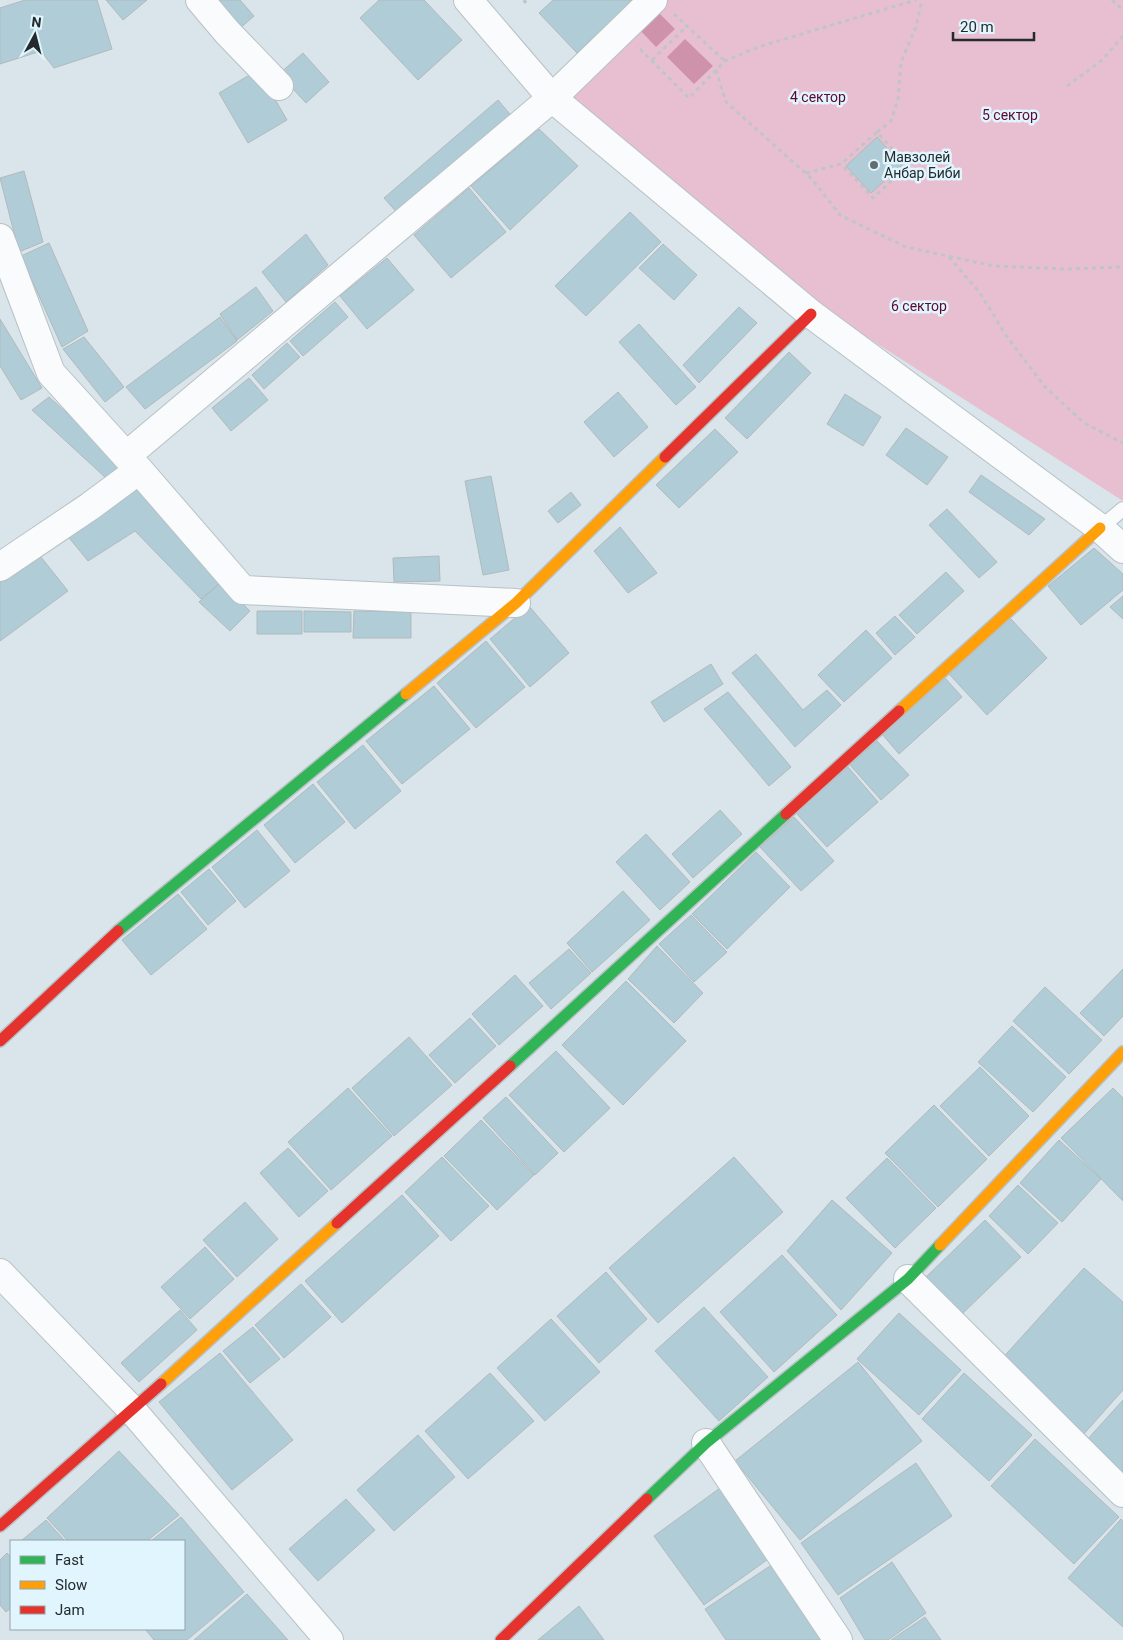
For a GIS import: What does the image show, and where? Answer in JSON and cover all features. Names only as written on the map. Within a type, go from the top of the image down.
[{"type":"street","points":[[200,0],[226,32],[278,86]]},
{"type":"street","points":[[468,0],[552,98],[811,314],[1100,528],[1123,549]]},
{"type":"street","points":[[0,568],[89,507],[132,463],[552,98],[622,31],[663,6]]},
{"type":"street","points":[[0,238],[51,373],[243,590],[516,603]]},
{"type":"street","points":[[0,1040],[117,932],[516,603],[811,314]]},
{"type":"street","points":[[0,1526],[132,1410],[1100,528]]},
{"type":"street","points":[[501,1640],[706,1443],[908,1280],[1121,1058]]},
{"type":"street","points":[[0,1273],[132,1410],[329,1640]]},
{"type":"street","points":[[908,1280],[1123,1493]]},
{"type":"street","points":[[706,1443],[838,1640]]},
{"type":"lane","points":[[1100,528],[1123,509]]},
{"type":"path","points":[[622,31],[689,98],[725,61],[758,47],[916,0]]},
{"type":"path","points":[[806,173],[841,164],[891,120],[898,99],[901,62],[916,27],[922,0]]},
{"type":"path","points":[[1112,0],[1123,10]]},
{"type":"path","points":[[663,6],[725,61]]},
{"type":"path","points":[[652,60],[687,26]]},
{"type":"path","points":[[1067,86],[1100,61],[1123,36]]},
{"type":"path","points":[[716,70],[726,102],[806,173],[840,215],[906,247],[994,266],[1123,267]]},
{"type":"path","points":[[841,164],[873,198],[908,166],[877,132]]},
{"type":"path","points":[[949,256],[980,294],[1005,334],[1045,387],[1084,423],[1123,443]]},
{"type":"green space","points":[[633,0],[1123,0],[1123,501],[818,306],[552,83],[577,53]]},
{"type":"shaded area","points":[[657,11],[675,29],[656,47],[639,29]]},
{"type":"shaded area","points":[[685,39],[713,66],[694,84],[667,57]]},
{"type":"building","points":[[25,0],[97,0],[112,49],[54,68],[41,51],[0,64],[0,8]]},
{"type":"building","points":[[106,0],[147,0],[123,20]]},
{"type":"building","points":[[211,0],[240,0],[254,16],[238,30]]},
{"type":"building","points":[[379,0],[424,0],[462,40],[418,80],[360,18]]},
{"type":"building","points":[[553,0],[633,0],[577,53],[539,13]]},
{"type":"building","points":[[303,53],[329,82],[306,103],[279,74]]},
{"type":"building","points":[[258,70],[287,120],[248,143],[219,93]]},
{"type":"building","points":[[498,100],[514,119],[400,216],[384,198]]},
{"type":"building","points":[[539,129],[578,166],[510,230],[471,186]]},
{"type":"building","name":"Мавзолей Анбар Биби","points":[[877,137],[902,165],[871,193],[846,166]]},
{"type":"building","points":[[24,171],[43,242],[19,252],[0,178]]},
{"type":"building","points":[[469,188],[506,232],[451,278],[414,235]]},
{"type":"building","points":[[630,212],[661,242],[586,316],[555,286]]},
{"type":"building","points":[[306,234],[328,265],[286,302],[262,272]]},
{"type":"building","points":[[49,243],[88,331],[62,347],[21,256]]},
{"type":"building","points":[[663,244],[697,275],[674,300],[639,268]]},
{"type":"building","points":[[387,258],[414,290],[367,329],[340,296]]},
{"type":"building","points":[[256,287],[273,311],[237,340],[220,314]]},
{"type":"building","points":[[335,302],[348,317],[303,356],[290,341]]},
{"type":"building","points":[[739,307],[757,323],[699,383],[683,365]]},
{"type":"building","points":[[220,317],[237,341],[145,409],[126,387]]},
{"type":"building","points":[[0,319],[42,388],[21,400],[0,366]]},
{"type":"building","points":[[639,324],[696,387],[676,405],[619,342]]},
{"type":"building","points":[[84,337],[124,387],[105,402],[63,349]]},
{"type":"building","points":[[287,343],[300,357],[264,389],[252,375]]},
{"type":"building","points":[[789,352],[811,373],[747,439],[725,418]]},
{"type":"building","points":[[249,378],[268,400],[231,431],[212,408]]},
{"type":"building","points":[[618,392],[648,427],[614,457],[584,422]]},
{"type":"building","points":[[845,394],[881,417],[863,446],[827,424]]},
{"type":"building","points":[[49,397],[125,465],[107,479],[32,410]]},
{"type":"building","points":[[906,428],[948,457],[927,485],[886,455]]},
{"type":"building","points":[[715,429],[738,452],[679,508],[656,485]]},
{"type":"building","points":[[981,475],[1045,519],[1029,535],[969,492]]},
{"type":"building","points":[[491,476],[509,570],[483,575],[465,481]]},
{"type":"building","points":[[138,481],[225,579],[201,599],[135,531],[88,561],[66,534]]},
{"type":"building","points":[[571,492],[581,505],[558,523],[548,511]]},
{"type":"building","points":[[947,509],[997,562],[979,578],[929,525]]},
{"type":"building","points":[[620,527],[657,573],[628,593],[594,551]]},
{"type":"building","points":[[1094,548],[1123,574],[1123,590],[1081,625],[1048,586]]},
{"type":"building","points":[[37,552],[68,591],[0,641],[0,578]]},
{"type":"building","points":[[439,556],[440,581],[394,582],[393,558]]},
{"type":"building","points":[[946,572],[964,591],[917,634],[899,615]]},
{"type":"building","points":[[221,582],[250,611],[230,631],[199,602]]},
{"type":"building","points":[[1123,596],[1123,619],[1110,607]]},
{"type":"building","points":[[529,606],[569,653],[530,687],[490,639]]},
{"type":"building","points":[[257,611],[302,611],[302,634],[257,634]]},
{"type":"building","points":[[304,611],[351,612],[351,632],[304,632]]},
{"type":"building","points":[[354,611],[411,612],[411,638],[353,638]]},
{"type":"building","points":[[895,616],[915,637],[895,655],[876,633]]},
{"type":"building","points":[[1010,618],[1047,658],[987,715],[949,674]]},
{"type":"building","points":[[866,630],[892,658],[844,702],[818,675]]},
{"type":"building","points":[[486,641],[525,687],[476,728],[437,683]]},
{"type":"building","points":[[756,654],[803,710],[827,690],[841,705],[795,747],[732,673]]},
{"type":"building","points":[[711,664],[723,684],[664,722],[651,702]]},
{"type":"building","points":[[945,678],[962,697],[899,754],[882,734]]},
{"type":"building","points":[[434,686],[470,729],[402,784],[366,741]]},
{"type":"building","points":[[728,692],[791,767],[769,786],[704,709]]},
{"type":"building","points":[[877,741],[909,775],[881,800],[850,765]]},
{"type":"building","points":[[363,745],[401,791],[355,829],[317,782]]},
{"type":"building","points":[[848,767],[878,802],[827,847],[796,813]]},
{"type":"building","points":[[313,784],[345,822],[295,863],[264,825]]},
{"type":"building","points":[[720,810],[742,834],[693,878],[672,854]]},
{"type":"building","points":[[794,817],[834,861],[801,891],[760,847]]},
{"type":"building","points":[[257,830],[290,871],[245,908],[212,867]]},
{"type":"building","points":[[646,834],[690,882],[660,910],[616,862]]},
{"type":"building","points":[[756,852],[790,887],[727,949],[692,914]]},
{"type":"building","points":[[209,869],[236,901],[208,925],[181,892]]},
{"type":"building","points":[[623,891],[650,920],[592,972],[567,943]]},
{"type":"building","points":[[178,894],[207,929],[151,975],[122,940]]},
{"type":"building","points":[[691,915],[727,952],[694,982],[659,944]]},
{"type":"building","points":[[657,946],[703,993],[674,1023],[628,979]]},
{"type":"building","points":[[569,949],[591,973],[551,1009],[529,983]]},
{"type":"building","points":[[1123,969],[1123,1016],[1104,1036],[1080,1013]]},
{"type":"building","points":[[515,975],[543,1006],[499,1045],[472,1014]]},
{"type":"building","points":[[626,981],[686,1041],[623,1105],[562,1045]]},
{"type":"building","points":[[1045,987],[1102,1040],[1069,1074],[1013,1021]]},
{"type":"building","points":[[470,1018],[496,1046],[455,1083],[429,1055]]},
{"type":"building","points":[[1012,1026],[1066,1077],[1033,1112],[978,1062]]},
{"type":"building","points":[[409,1037],[452,1085],[394,1136],[352,1088]]},
{"type":"building","points":[[556,1051],[610,1108],[564,1152],[509,1095]]},
{"type":"building","points":[[980,1067],[1029,1116],[989,1156],[940,1106]]},
{"type":"building","points":[[348,1088],[392,1136],[331,1190],[288,1142]]},
{"type":"building","points":[[1113,1088],[1123,1098],[1123,1201],[1061,1138]]},
{"type":"building","points":[[506,1097],[558,1153],[535,1175],[483,1118]]},
{"type":"building","points":[[934,1105],[987,1159],[938,1207],[885,1153]]},
{"type":"building","points":[[481,1120],[534,1175],[497,1210],[444,1156]]},
{"type":"building","points":[[1059,1140],[1101,1179],[1062,1222],[1020,1183]]},
{"type":"building","points":[[288,1148],[328,1191],[299,1217],[260,1173]]},
{"type":"building","points":[[442,1157],[489,1206],[451,1241],[405,1192]]},
{"type":"building","points":[[734,1157],[783,1212],[658,1323],[609,1268]]},
{"type":"building","points":[[887,1158],[936,1208],[895,1248],[846,1198]]},
{"type":"building","points":[[1018,1185],[1058,1223],[1028,1254],[989,1216]]},
{"type":"building","points":[[402,1195],[439,1236],[342,1323],[305,1281]]},
{"type":"building","points":[[832,1200],[892,1253],[841,1310],[787,1251]]},
{"type":"building","points":[[245,1202],[278,1239],[237,1277],[203,1240]]},
{"type":"building","points":[[985,1220],[1021,1257],[960,1316],[924,1279]]},
{"type":"building","points":[[205,1247],[234,1279],[190,1319],[161,1287]]},
{"type":"building","points":[[782,1255],[837,1315],[774,1372],[720,1312]]},
{"type":"building","points":[[1084,1268],[1123,1302],[1123,1390],[1082,1436],[999,1362]]},
{"type":"building","points":[[606,1272],[647,1319],[599,1363],[557,1316]]},
{"type":"building","points":[[301,1284],[331,1317],[284,1358],[255,1325]]},
{"type":"building","points":[[704,1307],[768,1377],[719,1421],[655,1351]]},
{"type":"building","points":[[180,1310],[197,1330],[139,1382],[121,1363]]},
{"type":"building","points":[[899,1313],[961,1370],[919,1415],[857,1359]]},
{"type":"building","points":[[551,1319],[600,1372],[545,1421],[497,1368]]},
{"type":"building","points":[[253,1327],[280,1359],[250,1383],[223,1351]]},
{"type":"building","points":[[220,1353],[293,1440],[232,1490],[159,1402]]},
{"type":"building","points":[[858,1362],[922,1441],[800,1540],[735,1461]]},
{"type":"building","points":[[490,1373],[534,1421],[468,1479],[425,1431]]},
{"type":"building","points":[[964,1373],[1032,1435],[989,1481],[922,1419]]},
{"type":"building","points":[[1123,1400],[1123,1474],[1086,1441]]},
{"type":"building","points":[[418,1435],[455,1477],[394,1531],[357,1490]]},
{"type":"building","points":[[1035,1439],[1119,1517],[1074,1564],[991,1486]]},
{"type":"building","points":[[119,1451],[179,1515],[148,1540],[67,1540],[47,1518]]},
{"type":"building","points":[[916,1463],[952,1516],[838,1595],[801,1543]]},
{"type":"building","points":[[720,1488],[771,1557],[704,1605],[654,1536]]},
{"type":"building","points":[[346,1499],[375,1530],[318,1581],[289,1549]]},
{"type":"building","points":[[181,1517],[244,1592],[187,1640],[154,1640],[146,1630],[185,1630],[185,1540],[152,1540]]},
{"type":"building","points":[[1121,1519],[1123,1521],[1123,1627],[1068,1578]]},
{"type":"building","points":[[46,1520],[64,1540],[22,1540]]},
{"type":"building","points":[[7,1553],[10,1557],[10,1609],[6,1612],[0,1605],[0,1560]]},
{"type":"building","points":[[776,1562],[828,1640],[726,1640],[705,1609]]},
{"type":"building","points":[[892,1562],[926,1613],[888,1640],[865,1640],[840,1598]]},
{"type":"building","points":[[247,1594],[288,1640],[194,1640]]},
{"type":"building","points":[[579,1606],[604,1640],[538,1640]]},
{"type":"building","points":[[925,1617],[941,1640],[891,1640]]},
{"type":"traffic: fast","points":[[118,931],[406,694]]},
{"type":"traffic: fast","points":[[510,1066],[786,814]]},
{"type":"traffic: fast","points":[[647,1499],[706,1443],[908,1279],[940,1245]]},
{"type":"traffic: slow","points":[[406,694],[516,603],[665,457]]},
{"type":"traffic: slow","points":[[899,711],[1100,528]]},
{"type":"traffic: slow","points":[[940,1245],[1123,1052]]},
{"type":"traffic: slow","points":[[161,1384],[337,1223]]},
{"type":"traffic: jam","points":[[665,457],[811,314]]},
{"type":"traffic: jam","points":[[786,814],[899,711]]},
{"type":"traffic: jam","points":[[0,1041],[118,931]]},
{"type":"traffic: jam","points":[[337,1223],[510,1066]]},
{"type":"traffic: jam","points":[[0,1526],[161,1384]]},
{"type":"traffic: jam","points":[[501,1640],[647,1499]]},
{"type":"place","name":"Мавзолей Анбар Биби","points":[[874,165]]},
{"type":"park label","name":"4 сектор","points":[[818,97]]},
{"type":"park label","name":"5 сектор","points":[[1010,115]]},
{"type":"park label","name":"6 сектор","points":[[919,306]]}]
